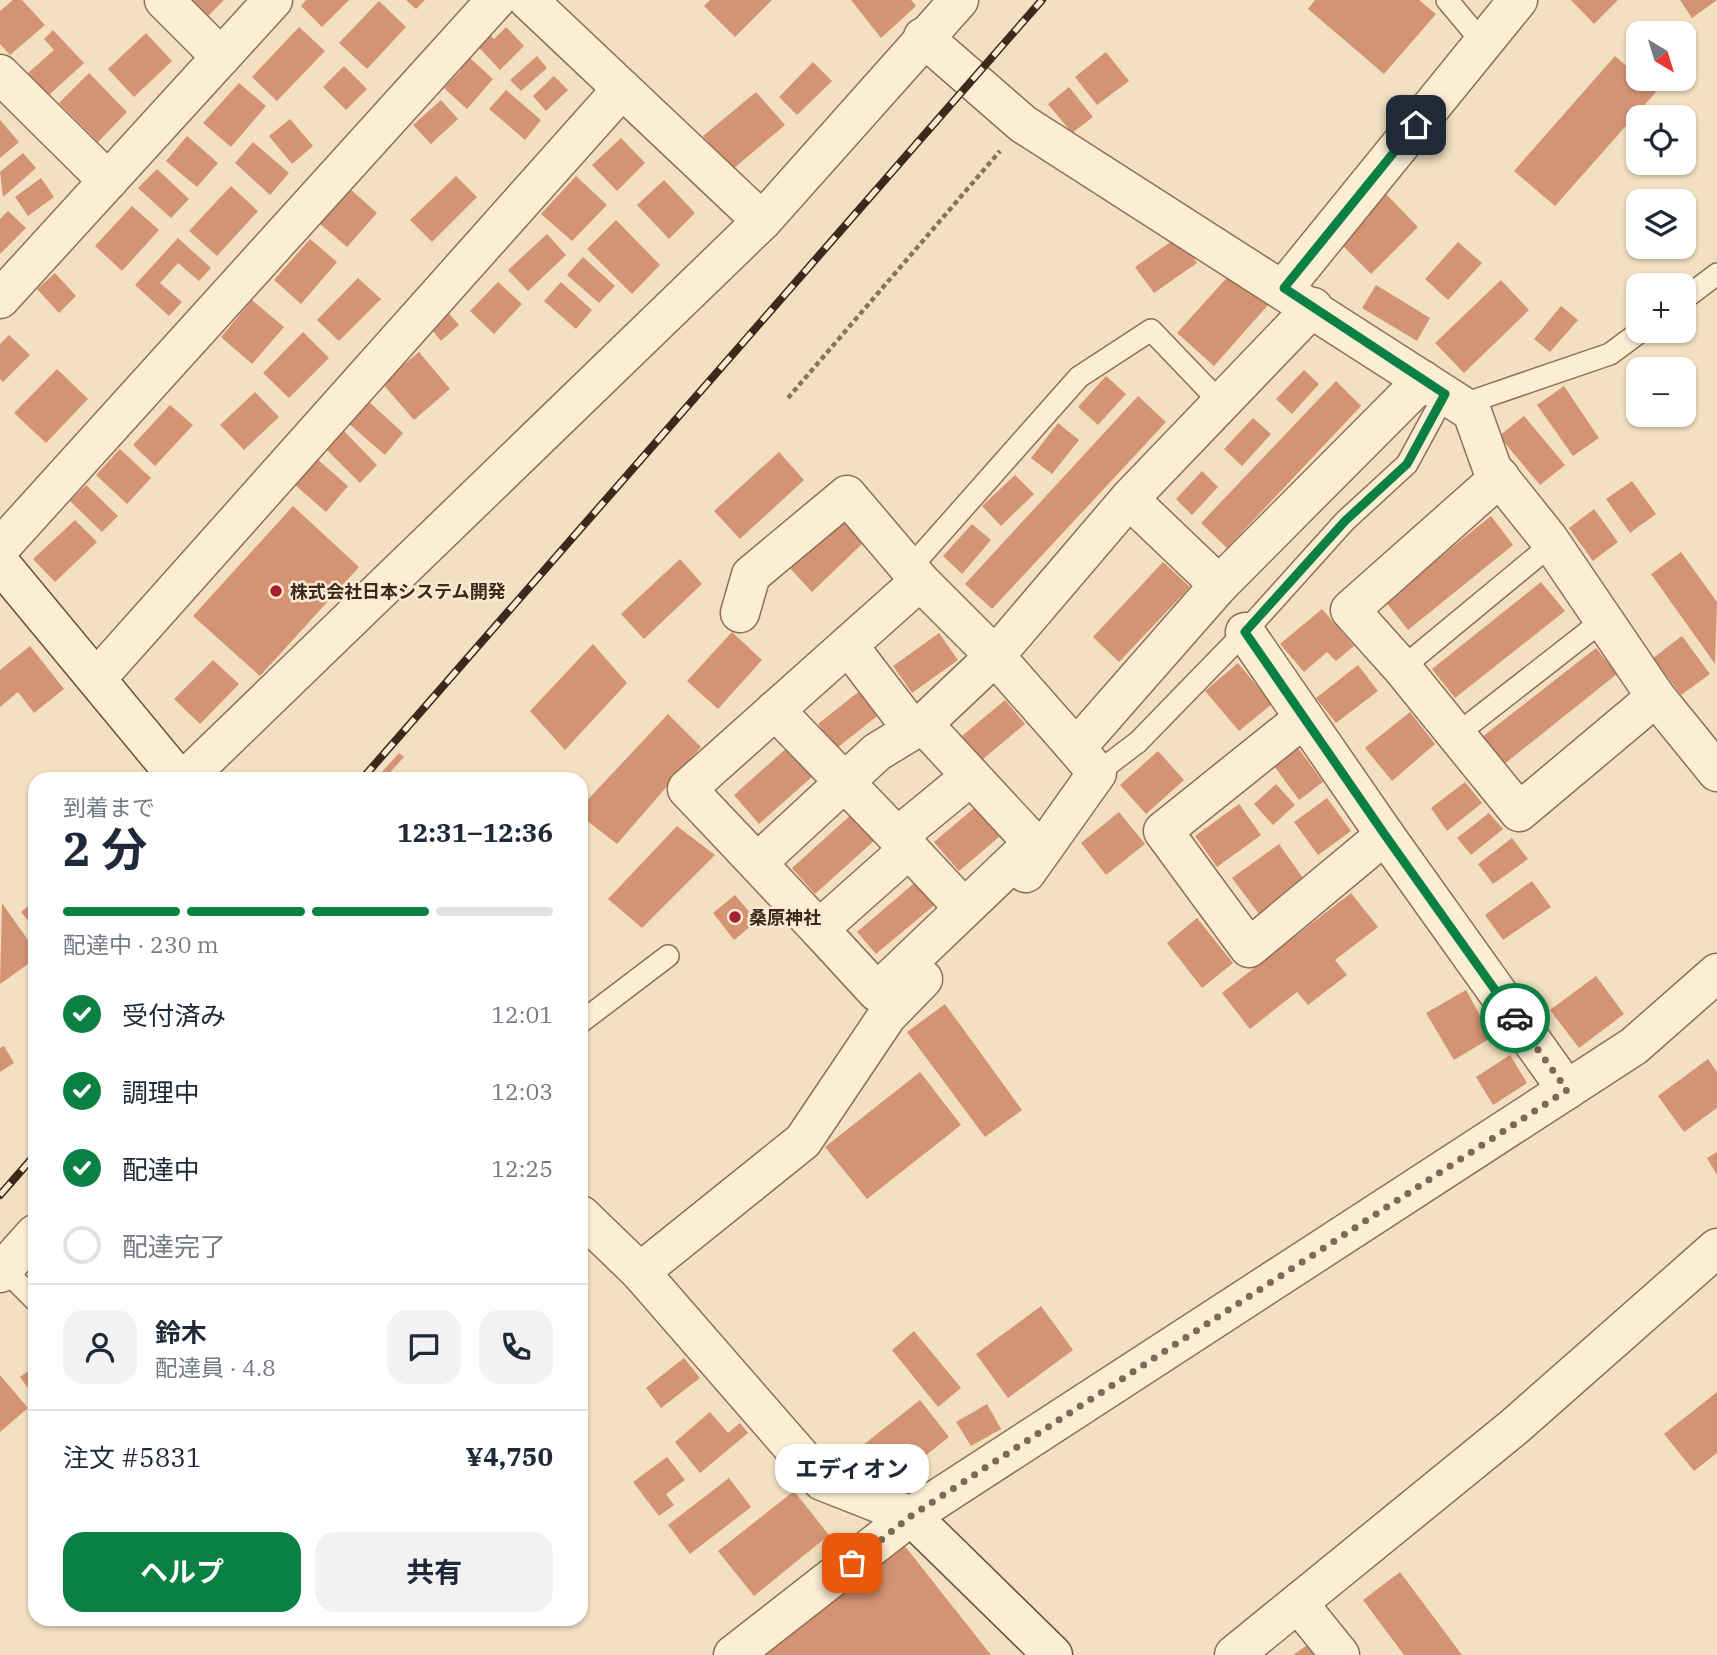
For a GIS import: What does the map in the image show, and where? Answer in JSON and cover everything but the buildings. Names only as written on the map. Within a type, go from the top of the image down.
[{"type":"street","points":[[164,0],[221,57]]},
{"type":"street","points":[[0,299],[273,0]]},
{"type":"street","points":[[0,548],[496,0]]},
{"type":"street","points":[[528,0],[762,221]]},
{"type":"street","points":[[757,863],[877,752],[918,727],[995,656],[1129,499],[1221,403],[1483,43],[1518,0]]},
{"type":"street","points":[[192,772],[762,221],[941,13],[1023,124],[1472,412],[1492,468],[1552,544],[1656,697],[1717,772]]},
{"type":"street","points":[[0,74],[108,181]]},
{"type":"street","points":[[97,678],[622,89]]},
{"type":"street","points":[[640,1272],[803,1141],[887,1016],[1022,878],[1087,761],[1219,585],[1443,393]]},
{"type":"street","points":[[1500,477],[1350,610],[1402,668],[1519,812],[1656,697]]},
{"type":"street","points":[[740,613],[751,575],[846,495],[914,575],[995,656],[1087,761]]},
{"type":"street","points":[[1129,499],[1219,585]]},
{"type":"street","points":[[0,563],[173,772]]},
{"type":"street","points":[[848,645],[918,727],[971,776],[1033,844],[963,907],[877,992],[687,789],[848,645],[914,575]]},
{"type":"street","points":[[1245,632],[1385,835],[1567,1090]]},
{"type":"street","points":[[775,710],[963,907]]},
{"type":"street","points":[[1304,718],[1163,831],[1249,948],[1385,835]]},
{"type":"street","points":[[819,929],[971,776]]},
{"type":"street","points":[[733,1655],[911,1516],[1634,1046],[1717,973]]},
{"type":"street","points":[[588,1222],[640,1272],[822,1481],[911,1516],[1053,1655]]},
{"type":"street","points":[[2,1271],[28,1242]]},
{"type":"street","points":[[1234,1655],[1514,1427],[1717,1248]]},
{"type":"street","points":[[1298,1602],[1339,1655]]},
{"type":"lane","points":[[1447,0],[1483,43]]},
{"type":"lane","points":[[1696,290],[1717,274]]},
{"type":"lane","points":[[914,575],[1079,377],[1151,330],[1221,403]]},
{"type":"lane","points":[[1087,761],[1138,742],[1245,632],[1345,521],[1407,464],[1443,393],[1610,354],[1626,342]]},
{"type":"lane","points":[[1402,668],[1552,544]]},
{"type":"lane","points":[[1456,735],[1602,621]]},
{"type":"lane","points":[[588,1017],[668,956]]},
{"type":"lane","points":[[2,1271],[28,1294]]},
{"type":"path","points":[[788,398],[1023,124]]},
{"type":"railway","points":[[368,772],[1042,0]]},
{"type":"railway","points":[[0,1195],[28,1163]]},
{"type":"way so far","points":[[852,1563],[911,1516],[1567,1090],[1515,1018]]},
{"type":"place","name":"株式会社日本システム開発","points":[[276,591]]},
{"type":"place","name":"桑原神社","points":[[735,917]]},
{"type":"place","name":"エディオン","points":[[852,1563]]},
{"type":"route","points":[[1416,125],[1284,288],[1445,394],[1407,464],[1345,521],[1245,632],[1515,1018]]}]
